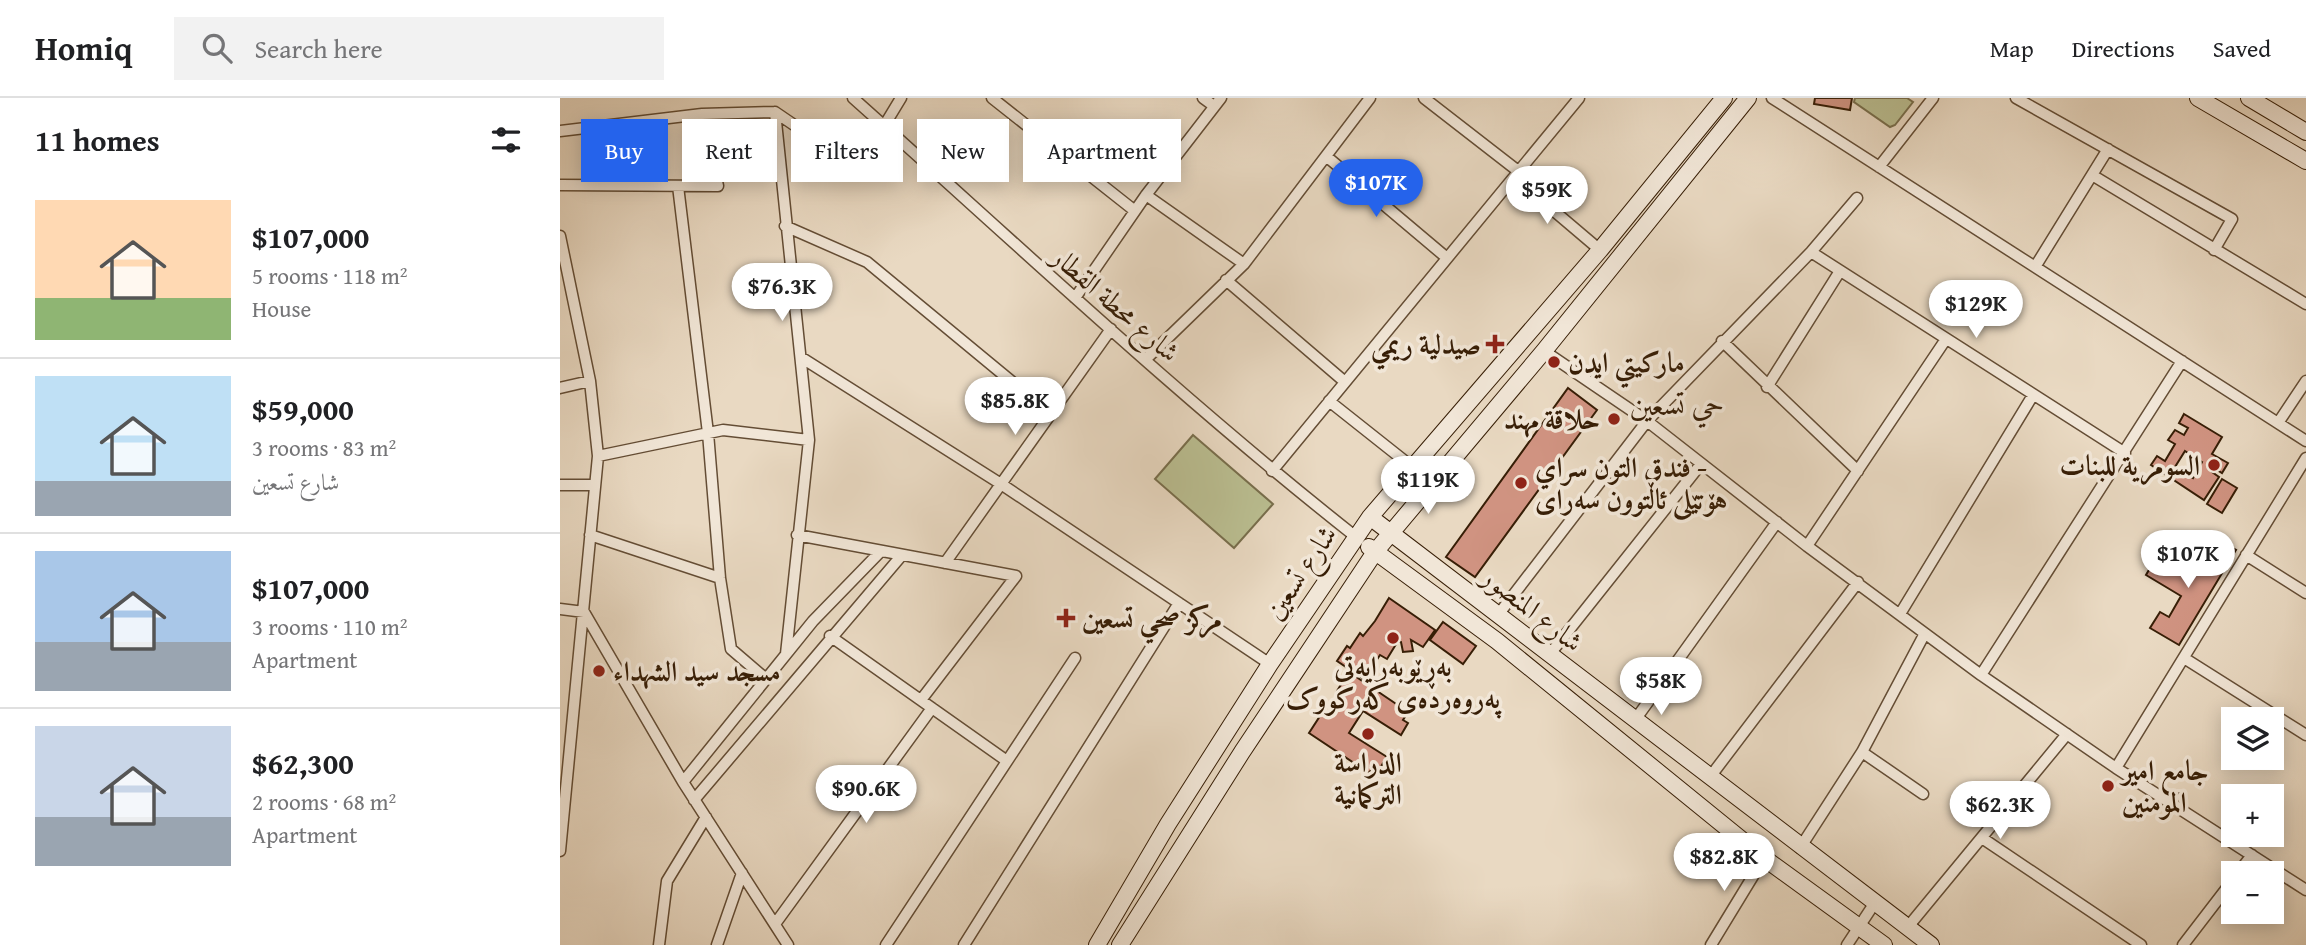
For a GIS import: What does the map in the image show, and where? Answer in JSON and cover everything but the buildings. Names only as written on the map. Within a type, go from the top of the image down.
[{"type":"main road","name":"شارع تسعين","points":[[1097,945],[1168,824],[1270,663],[1370,517],[1411,466],[1600,250],[1724,98]]},
{"type":"main road","name":"شارع تسعين","points":[[1120,945],[1242,752],[1375,552],[1544,351],[1748,98]]},
{"type":"main road","points":[[2198,98],[2306,161]]},
{"type":"main road","points":[[2249,98],[2306,132]]},
{"type":"main road","name":"شارع المنصور","points":[[1370,517],[1800,848],[1931,945]]},
{"type":"main road","name":"شارع المنصور","points":[[1356,537],[1497,642],[1764,858],[1884,945]]},
{"type":"street","name":"شارع محطة القطار","points":[[853,98],[877,119]]},
{"type":"street","points":[[888,119],[901,98]]},
{"type":"street","points":[[992,98],[1135,211]]},
{"type":"street","points":[[1074,298],[1146,195],[1218,102],[1203,98]]},
{"type":"street","points":[[1145,360],[1244,264],[1370,98]]},
{"type":"street","points":[[1424,98],[1516,174],[1600,250]]},
{"type":"street","points":[[1772,98],[2306,441]]},
{"type":"street","points":[[1879,167],[1933,98]]},
{"type":"street","points":[[2017,98],[2232,219],[2214,250]]},
{"type":"street","points":[[1272,471],[1577,99]]},
{"type":"street","points":[[775,112],[809,439],[786,654]]},
{"type":"street","points":[[560,131],[702,114],[775,112],[791,123]]},
{"type":"street","points":[[560,185],[718,186],[702,114]]},
{"type":"street","name":"شارع محطة القطار","points":[[903,144],[1272,471],[1356,537]]},
{"type":"street","points":[[2035,267],[2108,149]]},
{"type":"street","points":[[1326,156],[1447,258]]},
{"type":"street","points":[[2092,175],[2306,304]]},
{"type":"street","points":[[678,186],[708,433],[720,578],[731,649],[766,679]]},
{"type":"street","points":[[1146,195],[1244,264]]},
{"type":"street","points":[[1498,615],[1647,421],[1811,252],[1857,198]]},
{"type":"street","points":[[785,226],[867,262],[1051,414]]},
{"type":"street","points":[[560,236],[590,381],[598,456],[560,851]]},
{"type":"street","points":[[1811,252],[2125,453]]},
{"type":"street","points":[[1767,387],[1840,271]]},
{"type":"street","points":[[1226,280],[1345,382]]},
{"type":"street","points":[[945,563],[1111,329]]},
{"type":"street","points":[[1807,546],[1945,339]]},
{"type":"street","points":[[1722,341],[1767,387],[1858,471]]},
{"type":"street","points":[[1544,351],[1647,421],[1924,635],[2116,768],[2306,890]]},
{"type":"street","points":[[802,358],[1001,484],[1270,663]]},
{"type":"street","points":[[1981,675],[2182,361]]},
{"type":"street","points":[[560,387],[590,381]]},
{"type":"street","points":[[2278,424],[2306,381]]},
{"type":"street","points":[[1900,614],[2034,395]]},
{"type":"street","points":[[1329,401],[1411,466]]},
{"type":"street","points":[[598,456],[723,430],[809,439]]},
{"type":"street","points":[[2116,768],[2306,458]]},
{"type":"street","points":[[1550,654],[1701,464]]},
{"type":"street","points":[[560,485],[594,485]]},
{"type":"street","points":[[1634,720],[1777,522]]},
{"type":"street","points":[[590,535],[720,578]]},
{"type":"street","points":[[797,535],[1016,576],[921,701]]},
{"type":"street","points":[[683,782],[813,621],[881,551]]},
{"type":"street","points":[[694,800],[830,636],[902,555]]},
{"type":"street","points":[[2246,555],[2306,593]]},
{"type":"street","points":[[1710,777],[1858,582]]},
{"type":"street","points":[[964,945],[1179,603]]},
{"type":"street","points":[[560,609],[584,612]]},
{"type":"street","points":[[584,612],[694,800],[788,945]]},
{"type":"street","points":[[1800,848],[1862,752],[1924,635]]},
{"type":"street","points":[[830,636],[1007,761]]},
{"type":"street","points":[[886,945],[1075,658]]},
{"type":"street","points":[[2184,658],[2306,735]]},
{"type":"street","points":[[775,924],[932,708]]},
{"type":"street","points":[[560,723],[573,724]]},
{"type":"street","points":[[1907,928],[2067,734]]},
{"type":"street","points":[[1862,752],[1923,794]]},
{"type":"street","points":[[659,945],[667,881],[706,817]]},
{"type":"street","points":[[1982,838],[2141,945]]},
{"type":"street","points":[[2247,861],[2252,855]]},
{"type":"street","points":[[1711,945],[1764,858]]},
{"type":"street","points":[[717,945],[742,873]]},
{"type":"street","points":[[2183,945],[2221,896]]},
{"type":"street","points":[[1847,945],[1874,904]]},
{"type":"green space","points":[[1855,98],[1907,98],[1913,102],[1895,125],[1890,127],[1854,102]]},
{"type":"green space","points":[[1193,435],[1273,504],[1234,548],[1155,479]]},
{"type":"place","name":"صيدلية ريمي","points":[[1495,344]]},
{"type":"place","name":"ماركيتي ايدن","points":[[1554,362]]},
{"type":"place","name":"حلاقة مهند","points":[[1614,419]]},
{"type":"place","name":"السومرية للبنات","points":[[2214,465]]},
{"type":"place","name":"فندق التون سراي - هۆتێلی ئاڵتوون سەرای","points":[[1521,483]]},
{"type":"place","name":"مركز صحي تسعين","points":[[1066,618]]},
{"type":"place","name":"بەڕێوبەرایەتی پەروەردەی کەرکووک","points":[[1393,638]]},
{"type":"place","name":"مسجد سيد الشهداء","points":[[599,671]]},
{"type":"place","name":"الدراسة التركمانية","points":[[1368,734]]},
{"type":"place","name":"جامع امير المومنين","points":[[2108,786]]},
{"type":"district","name":"حي تسعين","points":[[1677,405]]}]
